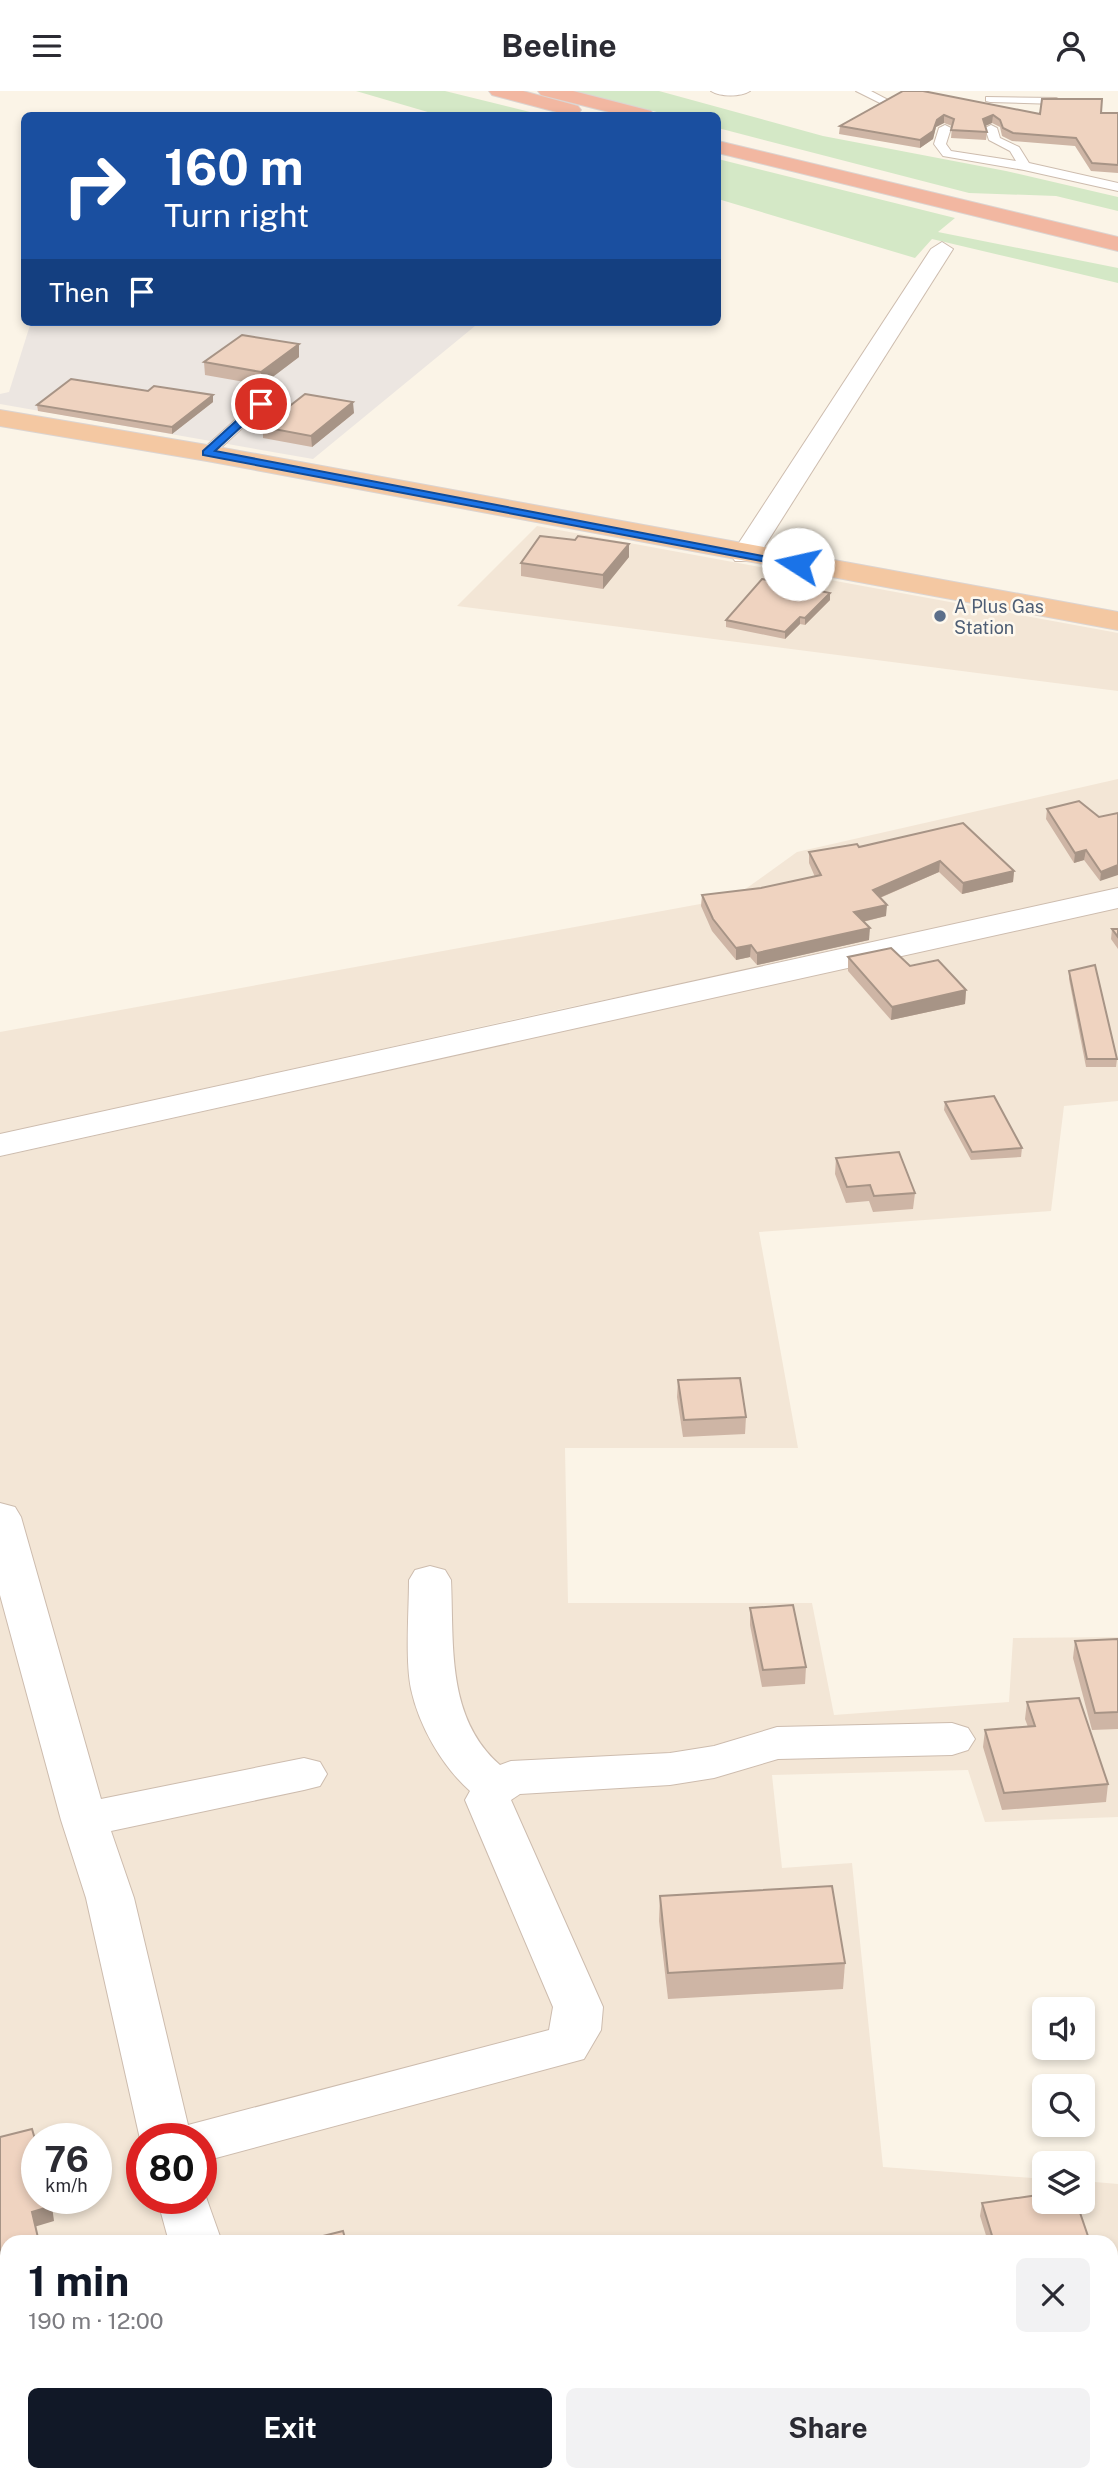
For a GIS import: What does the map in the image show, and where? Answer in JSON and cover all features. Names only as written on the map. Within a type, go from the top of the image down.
[{"type":"highway","points":[[499,91],[580,112]]},
{"type":"highway","points":[[548,91],[632,112]]},
{"type":"highway","points":[[721,135],[1118,244]]},
{"type":"highway","points":[[721,148],[1118,231]]},
{"type":"highway","points":[[0,418],[207,453],[745,555],[1118,621]]},
{"type":"street","points":[[745,555],[943,249]]},
{"type":"street","points":[[0,1145],[1118,898]]},
{"type":"street","points":[[0,1517],[84,1820],[110,1898],[162,2123]]},
{"type":"street","points":[[430,1580],[433,1688],[449,1731],[468,1763],[495,1787]]},
{"type":"street","points":[[217,2137],[566,2045],[576,2030],[579,2007],[488,1800],[495,1787],[511,1778],[670,1769],[714,1762],[777,1743],[952,1739]]},
{"type":"street","points":[[84,1820],[304,1774]]},
{"type":"street","points":[[188,2214],[194,2235]]},
{"type":"lane","points":[[717,91],[744,91]]},
{"type":"lane","points":[[862,91],[884,101]]},
{"type":"lane","points":[[990,101],[1056,101]]},
{"type":"lane","points":[[945,128],[940,144],[947,154],[1022,161],[1118,179]]},
{"type":"lane","points":[[991,128],[995,140],[1015,149],[1022,161],[1118,187]]},
{"type":"lane","points":[[207,453],[261,404]]},
{"type":"shaded area","points":[[30,326],[475,326],[313,459],[0,404],[0,394],[9,392]]},
{"type":"shaded area","points":[[537,526],[1118,633],[1118,691],[457,606]]},
{"type":"shaded area","points":[[1118,779],[1118,891],[561,1009],[0,1134],[0,1032],[733,898],[797,852]]},
{"type":"shaded area","points":[[1118,908],[1118,1101],[1064,1106],[1051,1211],[759,1232],[798,1448],[565,1448],[568,1603],[812,1603],[834,1715],[1009,1702],[1013,1638],[1118,1637],[1118,1817],[985,1822],[968,1770],[772,1775],[782,1868],[852,1863],[883,2167],[1032,2178],[1032,2214],[1095,2214],[1095,2182],[1118,2184],[1118,2235],[0,2235],[0,1157]]},
{"type":"green space","points":[[356,91],[445,91],[530,112],[428,112]]},
{"type":"green space","points":[[571,91],[659,91],[823,136],[1006,171],[1118,197],[1118,211],[1056,196],[969,193],[721,129],[721,112],[657,112]]},
{"type":"green space","points":[[721,160],[955,218],[938,232],[1118,268],[1118,283],[932,239],[915,258],[721,200]]},
{"type":"building","points":[[903,91],[923,91],[1040,114],[1042,99],[1102,99],[1101,113],[1118,113],[1118,165],[1092,163],[1076,138],[1013,133],[1003,128],[1000,120],[993,115],[983,119],[987,132],[951,130],[954,119],[944,115],[937,120],[933,131],[920,140],[840,126]]},
{"type":"building","points":[[242,335],[299,344],[261,372],[204,362]]},
{"type":"building","points":[[71,379],[148,391],[154,386],[213,395],[172,427],[37,405]]},
{"type":"building","points":[[305,394],[353,402],[311,436],[263,427]]},
{"type":"building","points":[[540,536],[575,540],[578,536],[629,544],[603,575],[521,563]]},
{"type":"building","points":[[762,579],[830,593],[805,618],[800,617],[785,632],[726,620]]},
{"type":"building","points":[[1079,801],[1099,817],[1118,813],[1118,865],[1101,872],[1086,850],[1075,853],[1047,809]]},
{"type":"building","points":[[963,823],[1014,871],[963,883],[940,861],[873,890],[887,905],[854,912],[870,928],[757,953],[751,945],[736,948],[713,919],[702,895],[761,888],[821,875],[809,852],[857,844],[859,847]]},
{"type":"building","points":[[891,948],[910,966],[938,960],[966,990],[892,1007],[848,957]]},
{"type":"building","points":[[1095,965],[1117,1059],[1087,1059],[1069,971]]},
{"type":"building","points":[[994,1096],[1022,1148],[972,1152],[945,1102]]},
{"type":"building","points":[[899,1152],[915,1193],[874,1196],[870,1185],[847,1187],[836,1158]]},
{"type":"building","points":[[740,1378],[746,1417],[684,1420],[678,1380]]},
{"type":"building","points":[[793,1605],[806,1667],[763,1670],[750,1608]]},
{"type":"building","points":[[1118,1639],[1118,1712],[1095,1713],[1075,1641]]},
{"type":"building","points":[[1079,1698],[1108,1784],[1004,1793],[985,1730],[1035,1726],[1027,1702]]},
{"type":"building","points":[[832,1886],[845,1963],[668,1973],[660,1896]]},
{"type":"building","points":[[21,2132],[21,2214],[32,2214],[37,2235],[0,2235],[0,2137]]},
{"type":"building","points":[[1032,2196],[1032,2214],[1080,2214],[1088,2235],[992,2235],[982,2203]]},
{"type":"building","points":[[343,2231],[344,2235],[327,2235]]},
{"type":"place","name":"A Plus Gas Station","points":[[940,616]]},
{"type":"route","points":[[261,404],[207,453],[798,564]]}]
